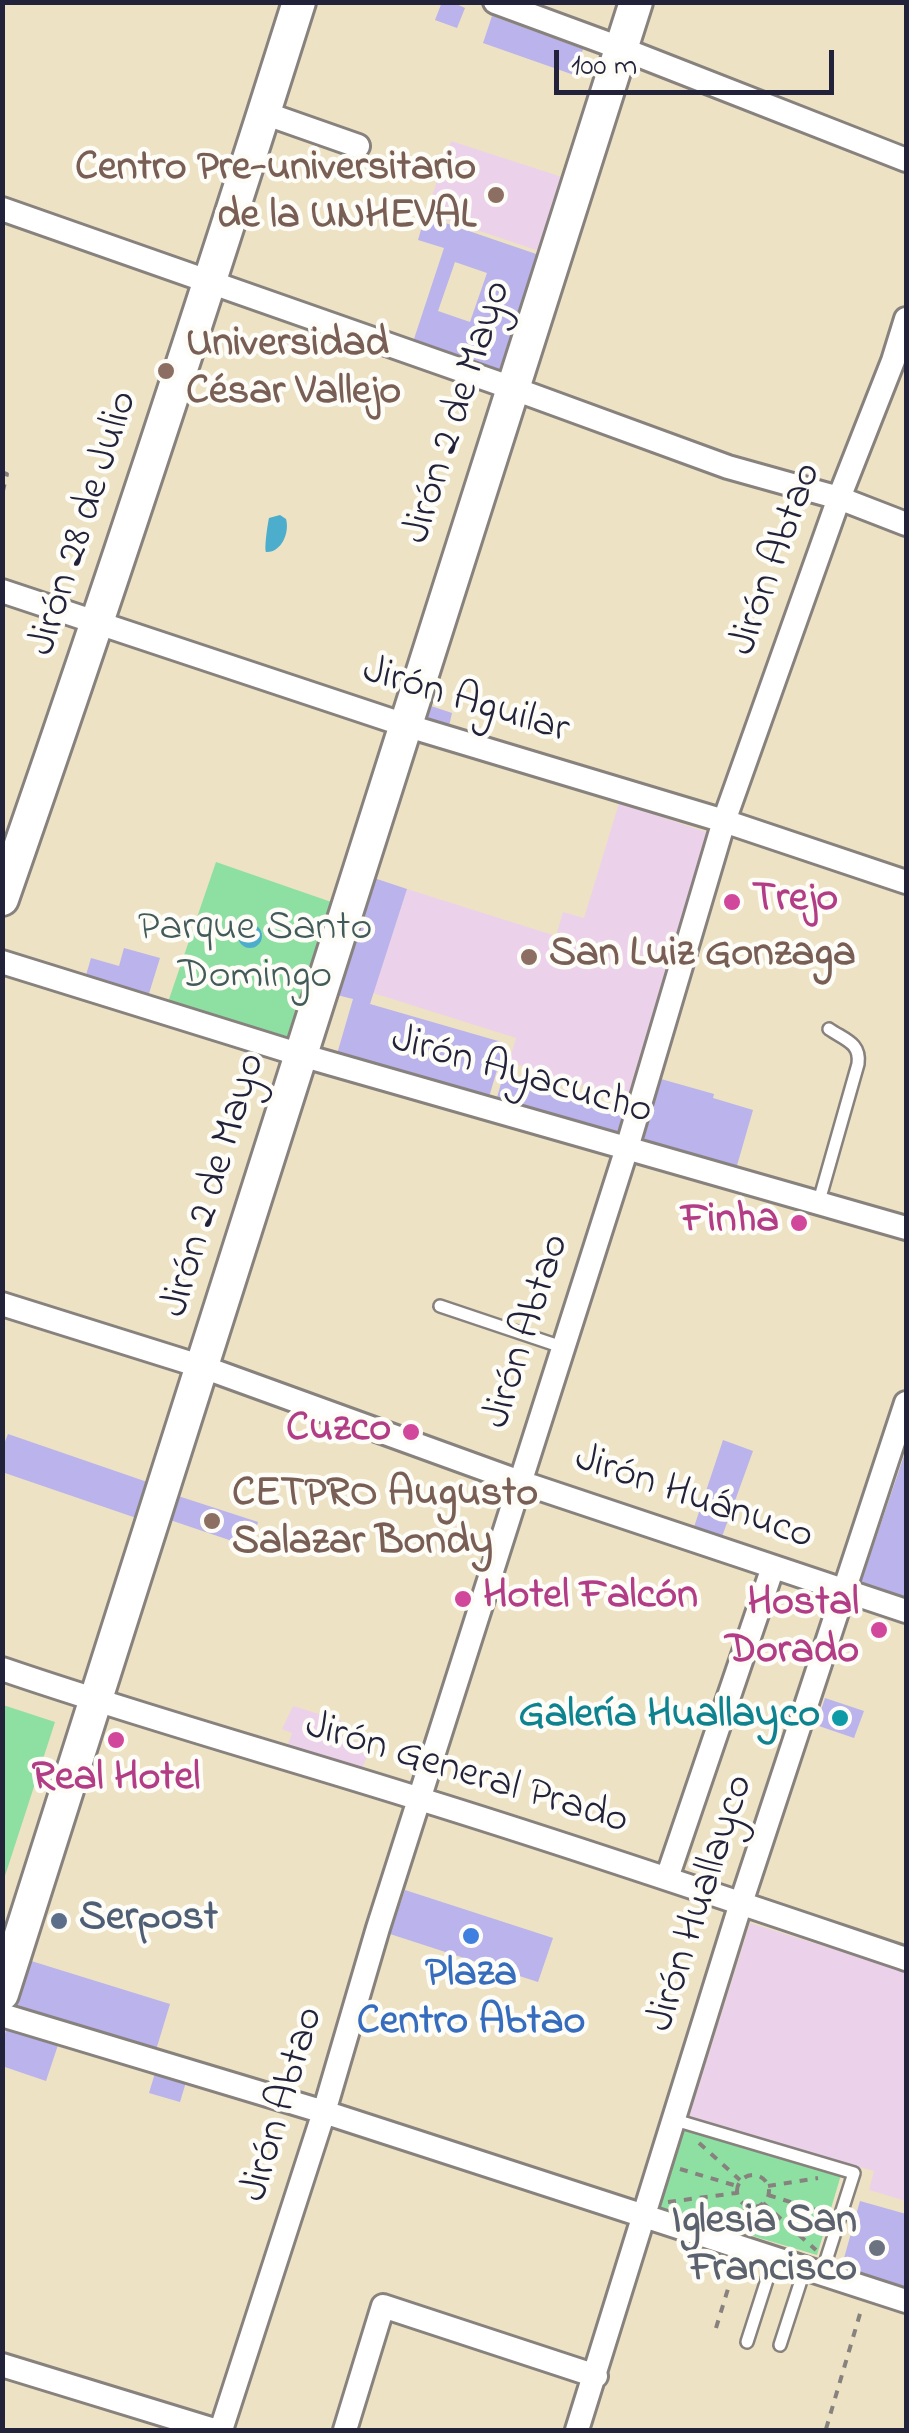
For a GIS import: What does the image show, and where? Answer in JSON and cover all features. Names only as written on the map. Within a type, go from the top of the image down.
[{"type":"street","name":"Jirón 28 de Julio","points":[[2,899],[99,623],[300,2]]},
{"type":"street","name":"Jirón 2 de Mayo","points":[[2,1994],[636,2]]},
{"type":"street","points":[[504,4],[906,160]]},
{"type":"street","points":[[264,113],[358,146]]},
{"type":"street","points":[[2,209],[728,467],[839,498],[906,524]]},
{"type":"street","name":"Jirón Abtao","points":[[217,2430],[324,2112],[378,1928],[627,1148],[724,821],[906,319]]},
{"type":"street","name":"Jirón Aguilar","points":[[2,591],[405,725],[724,821],[906,882]]},
{"type":"street","name":"Jirón Ayacucho","points":[[2,962],[301,1054],[906,1228]]},
{"type":"street","name":"Jirón Huánuco","points":[[2,1304],[203,1367],[520,1482],[906,1611]]},
{"type":"street","name":"Jirón Huallayco","points":[[577,2430],[741,1903],[906,1403]]},
{"type":"street","points":[[667,1878],[773,1567]]},
{"type":"street","name":"Jirón General Prado","points":[[2,1669],[96,1702],[421,1799],[906,1958]]},
{"type":"street","points":[[2,2015],[647,2210],[740,2247],[818,2267],[906,2301]]},
{"type":"street","points":[[345,2430],[383,2306],[596,2376]]},
{"type":"street","points":[[2,2365],[217,2430]]},
{"type":"lane","points":[[819,1201],[860,1054],[829,1029]]},
{"type":"lane","points":[[440,1306],[562,1346]]},
{"type":"lane","points":[[675,2120],[854,2173],[840,2217],[780,2345]]},
{"type":"lane","points":[[747,2342],[774,2258]]},
{"type":"path","points":[[2,472],[7,474],[2,495]]},
{"type":"path","points":[[675,2120],[740,2180]]},
{"type":"path","points":[[662,2164],[737,2189]]},
{"type":"path","points":[[768,2186],[854,2173]]},
{"type":"path","points":[[748,2175],[757,2175],[768,2186],[763,2203],[746,2206],[740,2200],[737,2189],[740,2180],[748,2175]]},
{"type":"path","points":[[647,2210],[737,2189]]},
{"type":"path","points":[[768,2195],[840,2217]]},
{"type":"path","points":[[763,2203],[818,2267]]},
{"type":"path","points":[[716,2328],[740,2247]]},
{"type":"path","points":[[826,2429],[868,2288]]},
{"type":"shaded area","name":"Centro Pre-universitario de la UNHEVAL","points":[[451,141],[565,178],[542,252],[426,213]]},
{"type":"shaded area","name":"San Luiz Gonzaga","points":[[619,803],[712,834],[630,1100],[509,1062],[516,1038],[373,993],[407,889],[556,936],[563,912],[584,918]]},
{"type":"shaded area","points":[[293,1706],[345,1722],[341,1735],[370,1747],[360,1776],[287,1747],[292,1733],[282,1729]]},
{"type":"shaded area","points":[[750,1923],[906,1972],[906,2201],[869,2190],[874,2171],[688,2120]]},
{"type":"green space","name":"Parque Santo Domingo","points":[[216,862],[340,905],[297,1045],[167,1005]]},
{"type":"green space","points":[[2,1705],[55,1722],[3,1882]]},
{"type":"green space","points":[[682,2127],[841,2175],[817,2255],[658,2208]]},
{"type":"water","points":[[280,515],[286,519],[285,536],[280,546],[266,552],[269,518]]},
{"type":"water","points":[[250,924],[262,936],[250,948],[238,936]]},
{"type":"building","points":[[442,2],[465,8],[457,28],[435,20]]},
{"type":"building","points":[[492,16],[583,49],[574,75],[483,43]]},
{"type":"building","points":[[425,216],[542,256],[504,375],[412,345],[444,248],[418,240]],"holes":[[[455,262],[487,273],[470,322],[438,311]]]},
{"type":"building","points":[[425,704],[452,713],[449,726],[425,718]]},
{"type":"building","points":[[374,878],[407,889],[370,1004],[505,1043],[489,1097],[337,1054],[353,999],[337,995]]},
{"type":"building","points":[[124,948],[160,958],[147,1000],[84,982],[91,958],[119,966]]},
{"type":"building","points":[[504,1073],[626,1110],[617,1138],[496,1101]]},
{"type":"building","points":[[661,1079],[753,1110],[736,1169],[649,1145],[644,1138]]},
{"type":"building","points":[[8,1434],[156,1485],[145,1521],[2,1472],[2,1449]]},
{"type":"building","points":[[723,1440],[753,1451],[719,1545],[691,1536]]},
{"type":"building","points":[[906,1450],[906,1597],[861,1582]]},
{"type":"building","name":"CETPRO Augusto Salazar Bondy","points":[[175,1495],[258,1522],[250,1547],[167,1519]]},
{"type":"building","name":"Galería Huallayco","points":[[825,1698],[864,1711],[854,1738],[816,1725]]},
{"type":"building","name":"Plaza Centro Abtao","points":[[405,1890],[553,1938],[538,1982],[390,1934]]},
{"type":"building","points":[[28,1960],[170,2004],[156,2050],[11,2008]]},
{"type":"building","points":[[7,2028],[58,2045],[46,2081],[2,2066],[2,2042]]},
{"type":"building","points":[[155,2073],[186,2082],[180,2102],[149,2093]]},
{"type":"building","name":"Iglesia San Francisco","points":[[860,2201],[906,2214],[906,2295],[839,2276]]},
{"type":"place","name":"Centro Pre-universitario de la UNHEVAL","points":[[496,195]]},
{"type":"place","name":"Universidad César Vallejo","points":[[166,371]]},
{"type":"place","name":"Trejo","points":[[732,902]]},
{"type":"place","name":"San Luiz Gonzaga","points":[[529,957]]},
{"type":"place","name":"Finha","points":[[799,1223]]},
{"type":"place","name":"Cuzco","points":[[411,1432]]},
{"type":"place","name":"CETPRO Augusto Salazar Bondy","points":[[212,1521]]},
{"type":"place","name":"Hotel Falcón","points":[[463,1599]]},
{"type":"place","name":"Hostal Dorado","points":[[879,1630]]},
{"type":"place","name":"Galería Huallayco","points":[[840,1718]]},
{"type":"place","name":"Real Hotel","points":[[116,1740]]},
{"type":"place","name":"Serpost","points":[[59,1921]]},
{"type":"place","name":"Plaza Centro Abtao","points":[[471,1936]]},
{"type":"place","name":"Iglesia San Francisco","points":[[877,2248]]}]
